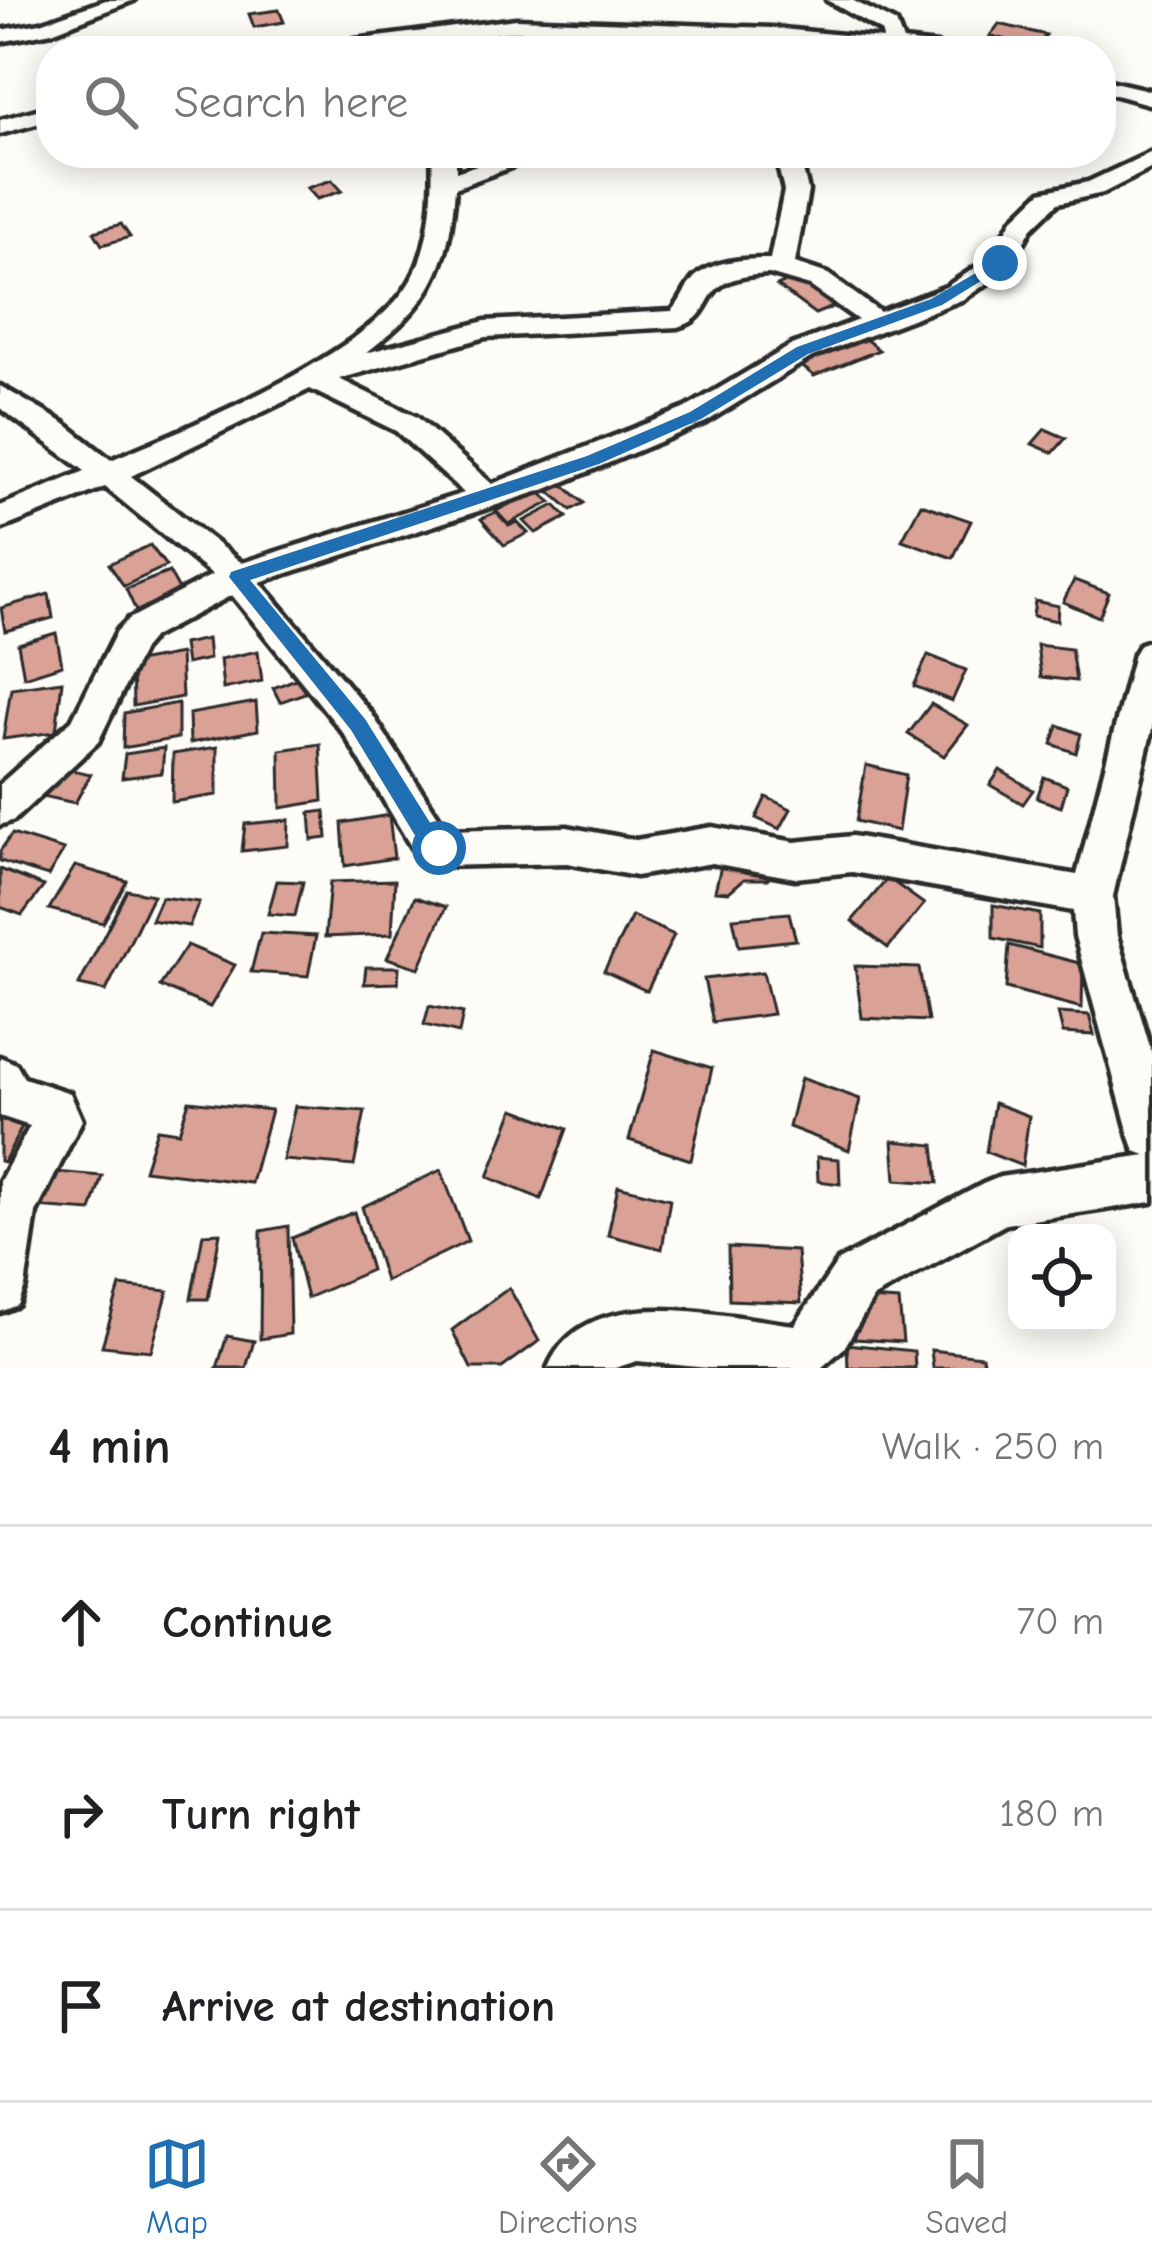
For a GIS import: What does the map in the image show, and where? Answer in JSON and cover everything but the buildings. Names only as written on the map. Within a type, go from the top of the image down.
[{"type":"street","points":[[0,36],[45,28],[124,0]]},
{"type":"street","points":[[468,36],[515,0]]},
{"type":"street","points":[[837,0],[889,28],[887,36]]},
{"type":"street","points":[[416,36],[475,27],[788,36]]},
{"type":"street","points":[[634,32],[641,36]]},
{"type":"street","points":[[1116,89],[1152,98]]},
{"type":"street","points":[[0,127],[36,117]]},
{"type":"street","points":[[0,808],[85,731],[135,634],[238,577],[593,460],[696,415],[802,351],[937,302],[1000,263],[1022,224],[1050,197],[1095,188],[1152,159]]},
{"type":"street","points":[[0,518],[106,475],[309,378],[392,321],[421,288],[430,266],[444,168]]},
{"type":"street","points":[[443,184],[491,168]]},
{"type":"street","points":[[782,266],[796,191],[791,168]]},
{"type":"street","points":[[309,378],[485,329],[677,320],[691,311],[706,281],[720,273],[782,266],[816,277],[877,323]]},
{"type":"street","points":[[309,378],[394,411],[436,442],[486,496]]},
{"type":"street","points":[[0,395],[238,577],[358,724],[426,836],[439,848],[567,845],[636,858],[712,845],[795,860],[852,854],[1092,896]]},
{"type":"street","points":[[1152,654],[1092,896],[1096,936],[1152,1134]]},
{"type":"street","points":[[0,1080],[1,1089],[13,1098],[54,1109],[59,1120],[11,1208],[0,1287]]},
{"type":"street","points":[[574,1368],[610,1339],[637,1334],[799,1351],[824,1338],[844,1291],[856,1279],[1000,1201],[1152,1178]]},
{"type":"route","points":[[439,848],[426,836],[358,724],[238,577],[593,460],[696,415],[802,351],[937,302],[1000,263]]}]
